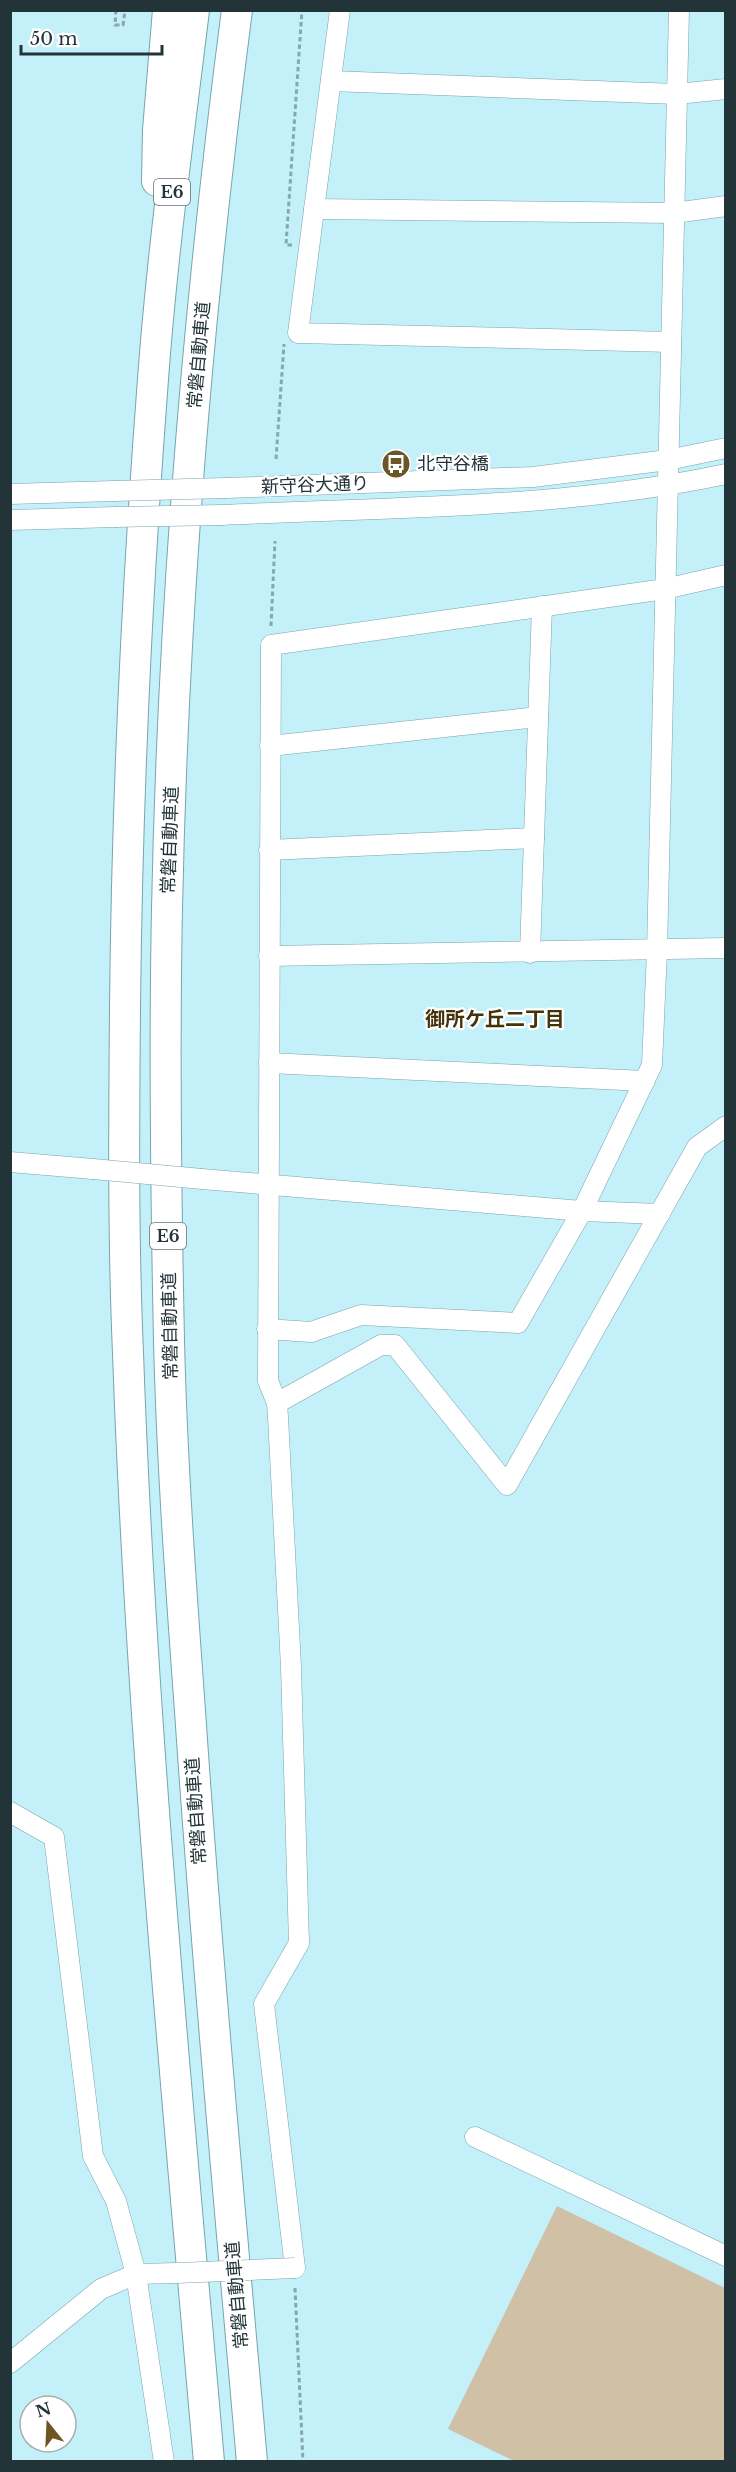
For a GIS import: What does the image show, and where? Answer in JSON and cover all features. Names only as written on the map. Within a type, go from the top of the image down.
[{"type":"highway","points":[[153,373],[158,130],[168,10]]},
{"type":"highway","name":"E6","points":[[194,10],[153,373],[135,641],[126,906],[124,1122],[127,1347],[138,1595],[159,1896],[209,2462]]},
{"type":"highway","name":"常磐自動車道","points":[[237,10],[196,370],[178,628],[167,909],[167,1122],[169,1346],[182,1597],[203,1902],[252,2462]]},
{"type":"street","points":[[340,10],[298,333],[671,342]]},
{"type":"street","points":[[267,1329],[311,1332],[361,1315],[518,1323],[582,1211],[652,1065],[657,951],[679,10]]},
{"type":"street","points":[[331,81],[677,94],[726,89]]},
{"type":"street","points":[[314,209],[674,213],[726,206]]},
{"type":"street","name":"新守谷大通り","points":[[10,494],[532,477],[669,460],[726,448]]},
{"type":"street","name":"新守谷大通り","points":[[10,520],[222,515],[534,500],[667,486],[726,474]]},
{"type":"street","points":[[10,2363],[101,2289],[136,2274],[295,2268],[264,2004],[298,1943],[290,1655],[277,1403],[268,1381],[271,645],[665,589],[726,575]]},
{"type":"street","points":[[530,952],[542,606]]},
{"type":"street","points":[[270,746],[538,717]]},
{"type":"street","points":[[269,850],[534,838]]},
{"type":"street","points":[[269,956],[726,948]]},
{"type":"street","points":[[268,1063],[645,1081]]},
{"type":"street","points":[[277,1403],[381,1345],[395,1345],[507,1485],[697,1147],[726,1126]]},
{"type":"street","points":[[10,1162],[582,1211],[660,1214]]},
{"type":"street","points":[[14,1821],[54,1837],[93,2156],[116,2201],[136,2274],[164,2462]]},
{"type":"street","points":[[475,2137],[726,2256]]},
{"type":"path","points":[[116,10],[115,25],[123,25],[125,10]]},
{"type":"path","points":[[295,246],[286,244],[302,10]]},
{"type":"path","points":[[276,459],[284,341],[298,333]]},
{"type":"path","points":[[271,645],[276,541]]},
{"type":"path","points":[[295,2268],[303,2462]]},
{"type":"shaded area","points":[[557,2206],[725,2288],[725,2461],[514,2461],[448,2429]]},
{"type":"place","name":"北守谷橋","points":[[396,464]]},
{"type":"district","name":"御所ケ丘二丁目","points":[[495,1019]]}]
